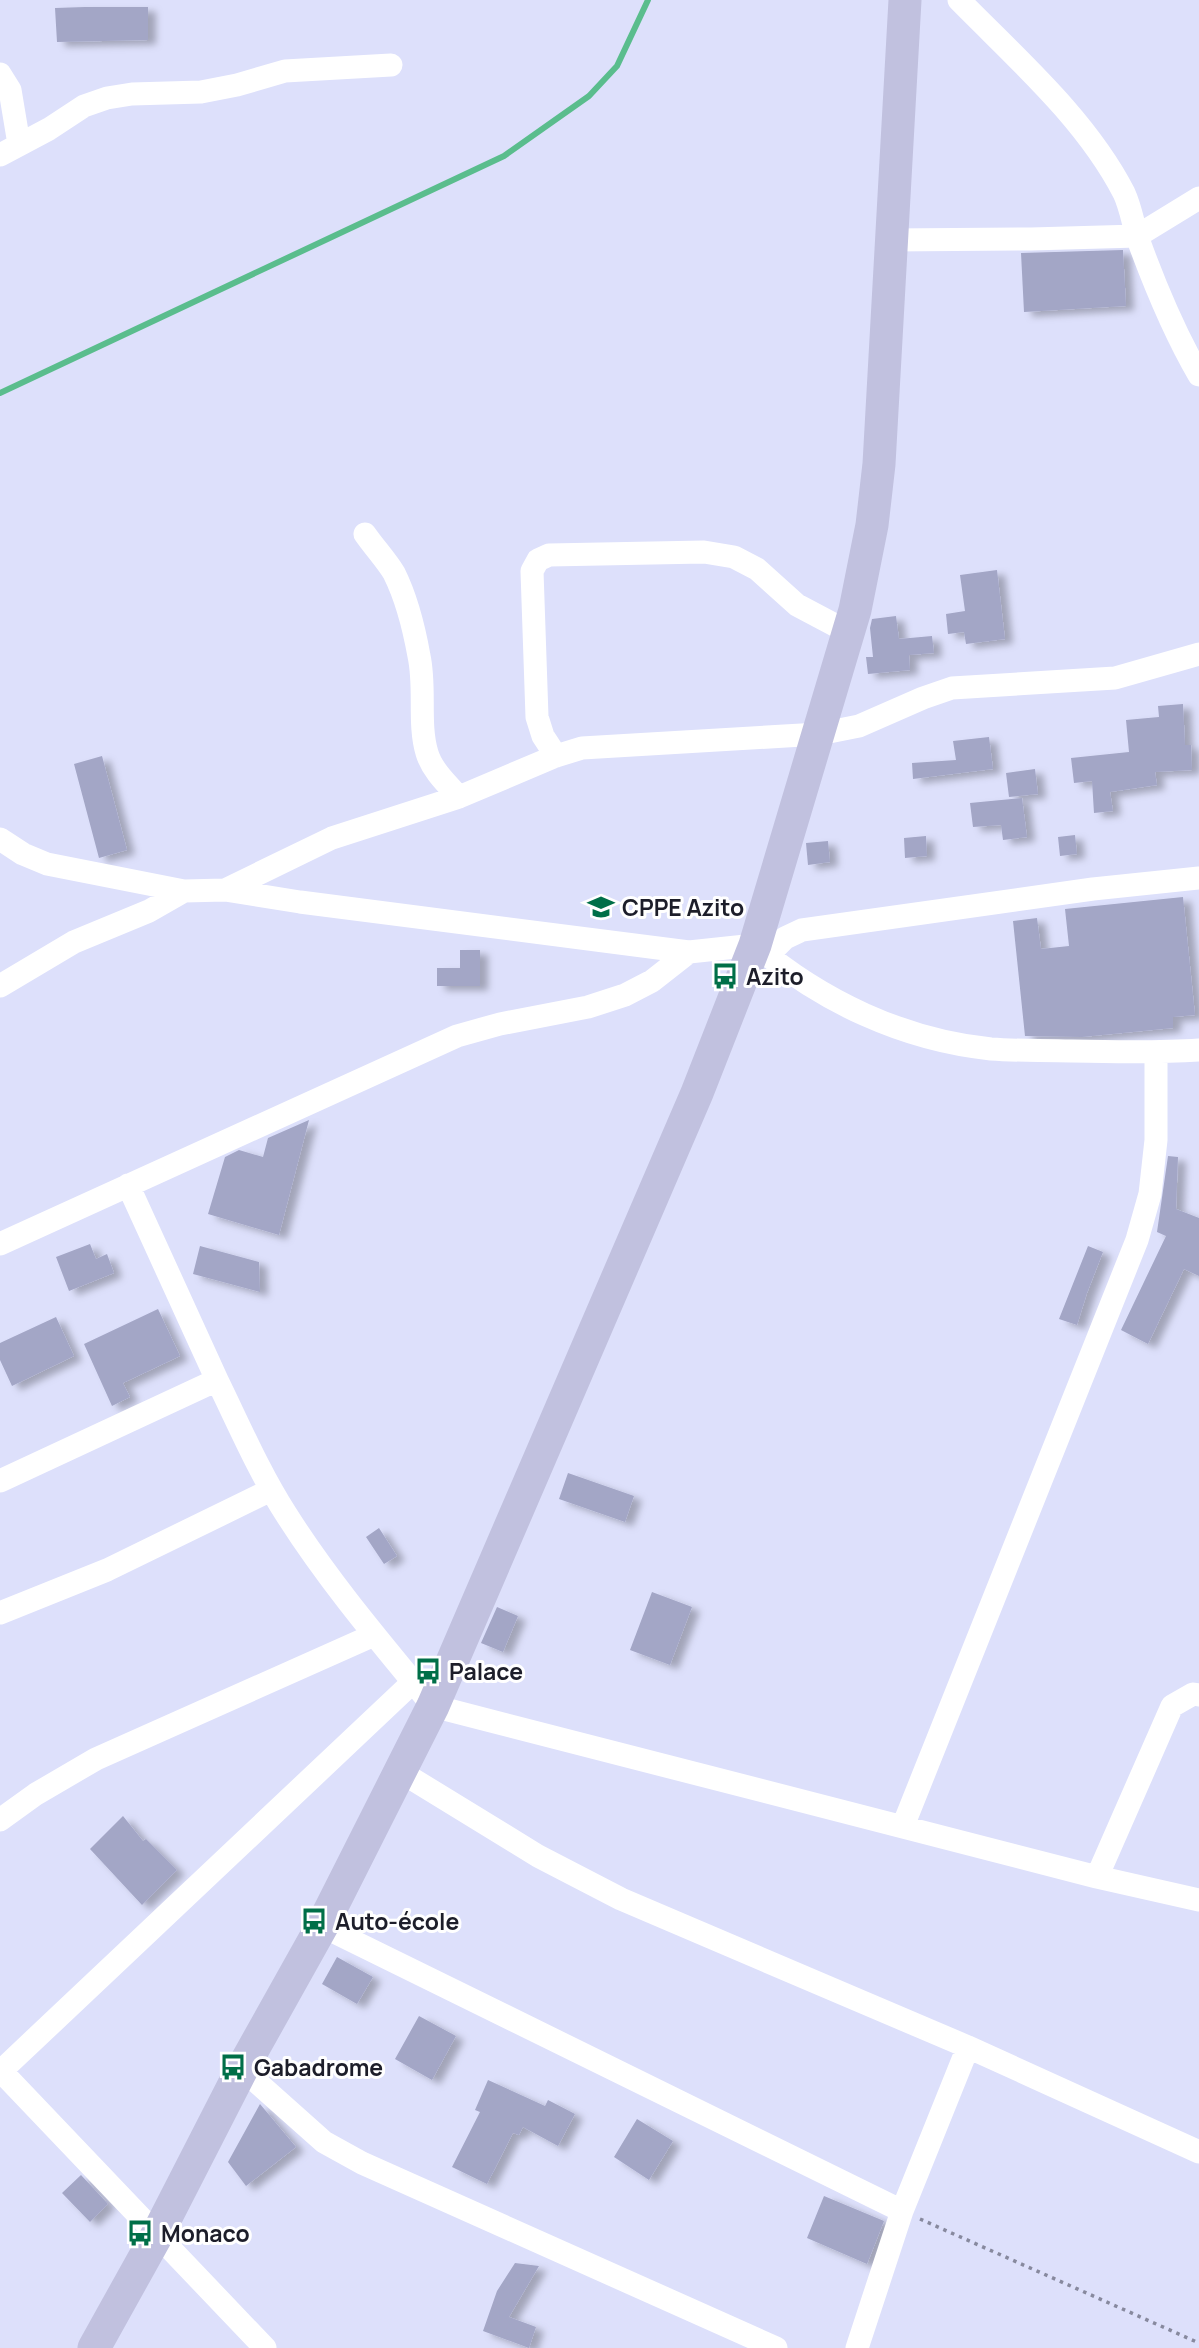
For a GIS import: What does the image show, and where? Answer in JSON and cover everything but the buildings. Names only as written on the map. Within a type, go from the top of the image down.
[{"type":"street","points":[[94,2348],[322,1926],[401,1772],[423,1694],[761,951],[848,632],[864,567],[877,494],[905,0]]},
{"type":"street","points":[[959,0],[1054,96],[1081,129],[1125,196],[1137,236],[1169,317],[1199,375]]},
{"type":"street","points":[[0,74],[10,90],[10,149],[84,107],[107,98],[132,94],[201,92],[285,71],[391,65]]},
{"type":"street","points":[[891,240],[1137,236],[1199,198]]},
{"type":"street","points":[[365,534],[393,572],[405,598],[424,688],[427,754],[435,770],[459,797]]},
{"type":"street","points":[[556,756],[543,736],[537,717],[536,695],[533,570],[538,560],[549,555],[704,552],[734,557],[757,569],[797,605],[848,632]]},
{"type":"street","points":[[225,890],[332,838],[459,797],[556,756],[583,748],[819,734],[859,726],[952,688],[1115,678],[1199,654]]},
{"type":"street","points":[[0,839],[23,854],[47,864],[184,891],[225,890],[689,952],[761,951],[802,930],[1080,891],[1199,878]]},
{"type":"street","points":[[0,986],[74,942],[149,911],[184,891]]},
{"type":"street","points":[[761,951],[825,996],[871,1018],[928,1037],[990,1049],[1156,1052],[1199,1050]]},
{"type":"street","points":[[0,1244],[457,1036],[500,1024],[588,1007],[625,995],[652,981],[689,952]]},
{"type":"street","points":[[903,1826],[1136,1240],[1150,1194],[1156,1140],[1156,1052]]},
{"type":"street","points":[[128,1185],[217,1380],[271,1489],[287,1516],[374,1634],[423,1694],[903,1826],[1097,1877],[1199,1900]]},
{"type":"street","points":[[0,1481],[217,1380]]},
{"type":"street","points":[[0,1613],[107,1570],[271,1489]]},
{"type":"street","points":[[0,1820],[36,1794],[96,1759],[374,1634]]},
{"type":"street","points":[[265,2348],[1,2071],[423,1694]]},
{"type":"street","points":[[1097,1877],[1172,1706],[1193,1694],[1199,1695]]},
{"type":"street","points":[[401,1772],[538,1856],[621,1899],[968,2047],[1199,2152]]},
{"type":"street","points":[[322,1926],[902,2211]]},
{"type":"street","points":[[858,2348],[902,2211],[968,2047]]},
{"type":"street","points":[[243,2069],[293,2117],[324,2142],[362,2163],[776,2348]]},
{"type":"path","points":[[902,2211],[1199,2343]]},
{"type":"waterway","points":[[0,393],[504,156],[589,96],[617,66],[648,0]]},
{"type":"place","name":"CPPE Azito","points":[[601,907]]},
{"type":"place","name":"Azito","points":[[725,976]]},
{"type":"place","name":"Palace","points":[[428,1671]]},
{"type":"place","name":"Auto-école","points":[[314,1921]]},
{"type":"place","name":"Gabadrome","points":[[233,2067]]},
{"type":"place","name":"Monaco","points":[[140,2233]]}]
